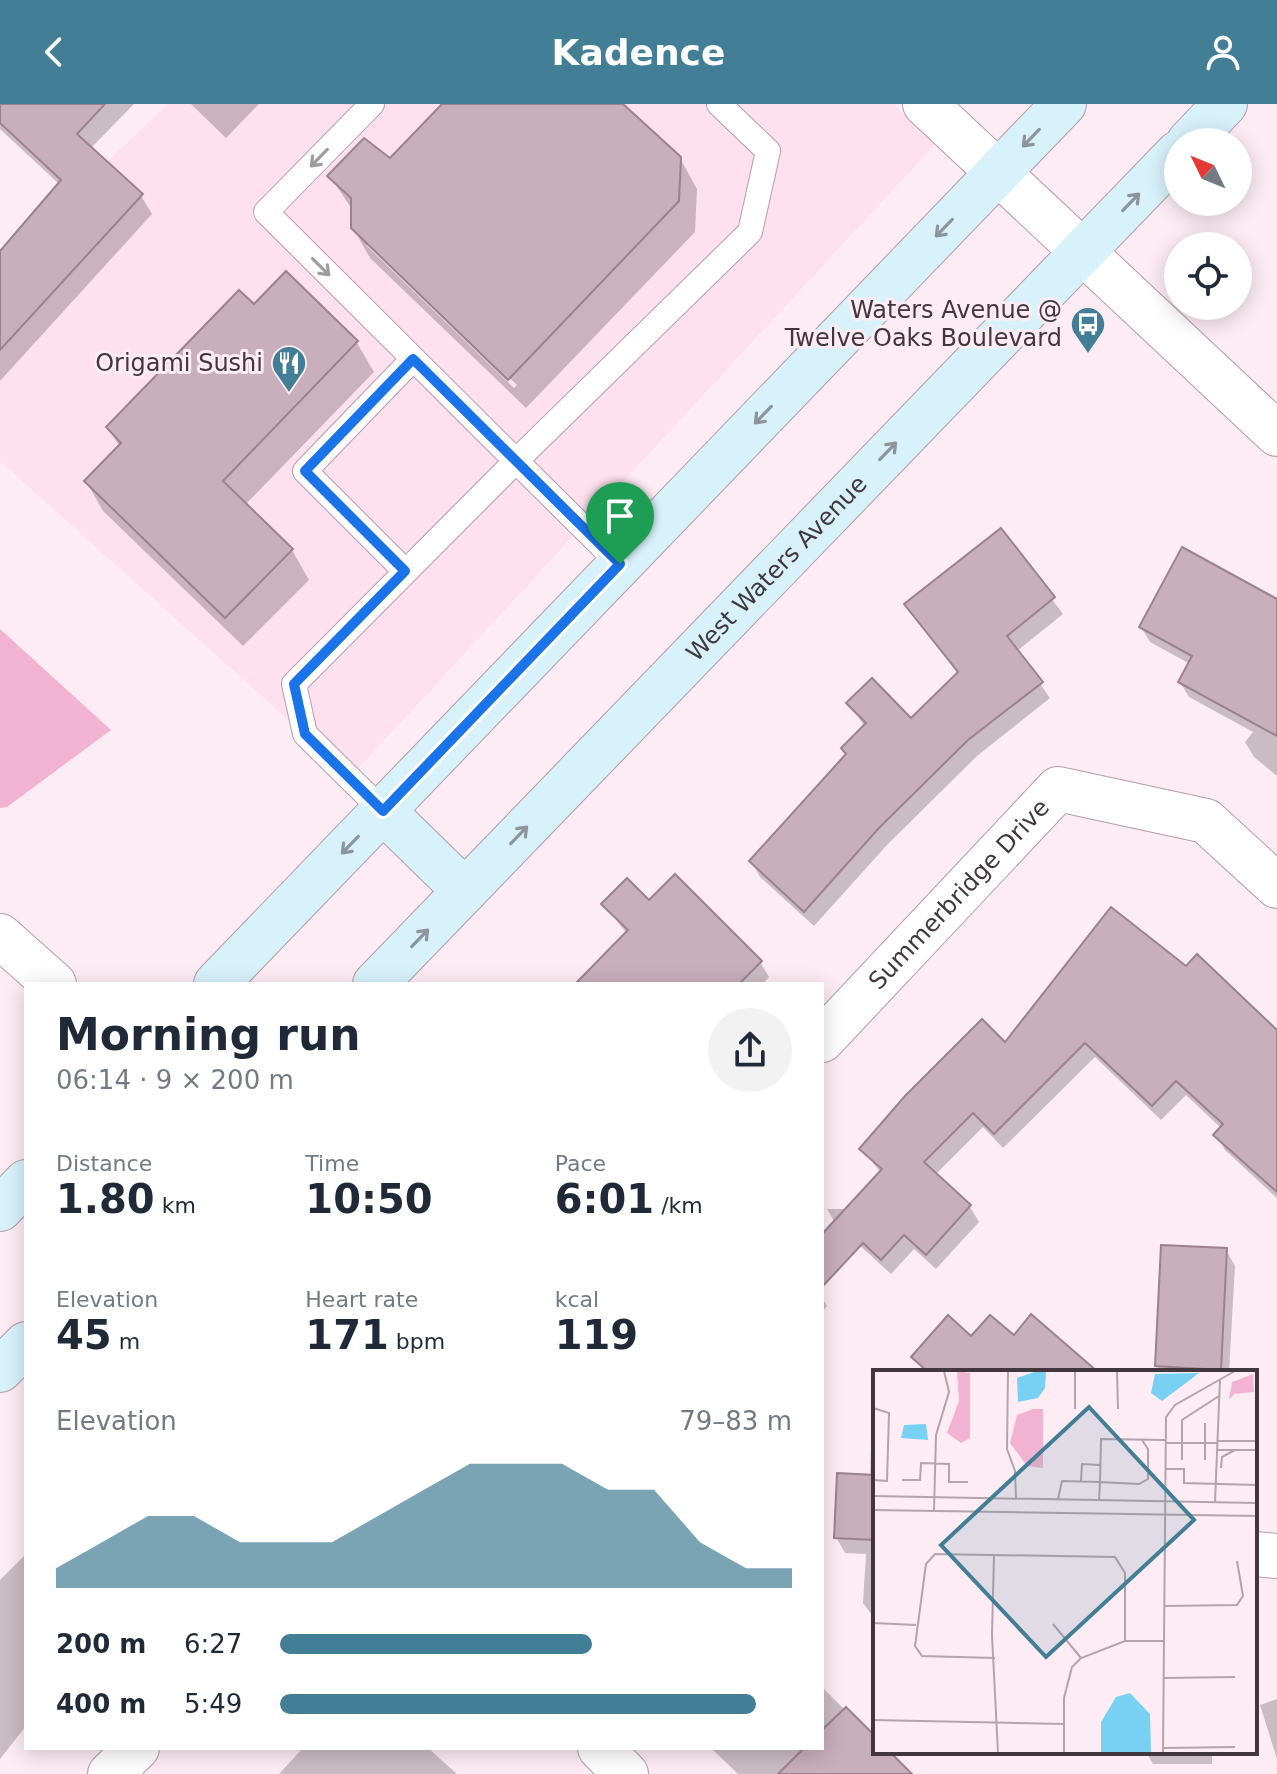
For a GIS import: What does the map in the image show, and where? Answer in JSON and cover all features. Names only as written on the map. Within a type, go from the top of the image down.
[{"type":"main road","points":[[218,982],[1064,104]]},
{"type":"main road","points":[[1202,128],[1225,104]]},
{"type":"main road","name":"West Waters Avenue","points":[[377,982],[1164,168]]},
{"type":"main road","points":[[383,811],[465,891]]},
{"type":"main road","points":[[0,1209],[24,1184]]},
{"type":"main road","points":[[0,1370],[24,1346]]},
{"type":"street","points":[[925,104],[1277,434]]},
{"type":"street","name":"Summerbridge Drive","points":[[824,1038],[1058,789],[1206,821],[1277,886]]},
{"type":"street","points":[[0,936],[52,982]]},
{"type":"street","points":[[1257,1554],[1277,1556]]},
{"type":"street","points":[[110,1774],[135,1750]]},
{"type":"street","points":[[602,1750],[626,1774]]},
{"type":"lane","points":[[372,104],[266,212],[620,564]]},
{"type":"lane","points":[[383,811],[305,734],[294,684],[750,232],[768,151],[719,104]]},
{"type":"lane","points":[[405,571],[305,471],[413,359]]},
{"type":"shaded area","points":[[168,104],[893,104],[935,144],[351,776],[0,461],[0,264]]},
{"type":"shaded area","points":[[0,629],[111,730],[7,807],[0,808]]},
{"type":"building","points":[[0,104],[105,104],[77,134],[143,194],[0,350],[0,251],[61,180],[0,123]]},
{"type":"building","points":[[442,104],[623,104],[681,157],[679,201],[508,380],[351,228],[351,198],[327,176],[364,138],[390,158]]},
{"type":"building","points":[[286,271],[358,341],[223,481],[293,549],[225,618],[84,481],[121,443],[106,427],[239,290],[254,304]]},
{"type":"building","points":[[1001,528],[1055,597],[1007,636],[1043,682],[968,740],[878,829],[804,912],[749,861],[846,754],[841,748],[866,723],[846,703],[872,678],[911,718],[958,672],[904,604]]},
{"type":"building","points":[[1182,547],[1277,599],[1277,736],[1178,682],[1192,656],[1139,627]]},
{"type":"building","points":[[675,874],[762,961],[741,982],[577,982],[628,930],[601,904],[627,878],[649,900]]},
{"type":"building","points":[[1111,907],[1186,966],[1197,954],[1277,1030],[1277,1192],[1213,1135],[1223,1124],[1176,1081],[1152,1106],[1085,1043],[994,1134],[973,1113],[924,1162],[971,1205],[926,1255],[904,1235],[881,1260],[863,1243],[824,1285],[824,1232],[882,1169],[859,1149],[905,1096],[982,1019],[1005,1042]]},
{"type":"building","points":[[1161,1245],[1227,1248],[1221,1370],[1155,1366]]},
{"type":"building","points":[[1031,1314],[1096,1370],[926,1370],[911,1357],[948,1315],[971,1336],[990,1315],[1014,1335]]},
{"type":"building","points":[[837,1473],[873,1475],[873,1540],[834,1538]]},
{"type":"building","points":[[846,1707],[873,1734],[873,1754],[892,1754],[912,1774],[778,1774],[802,1750],[824,1750],[824,1728]]},
{"type":"place","name":"Waters Avenue @ Twelve Oaks Boulevard","points":[[1088,355]]},
{"type":"place","name":"Origami Sushi","points":[[289,394]]},
{"type":"route","points":[[413,359],[620,564],[383,811],[305,734],[294,684],[405,571],[305,471],[413,359]]}]
